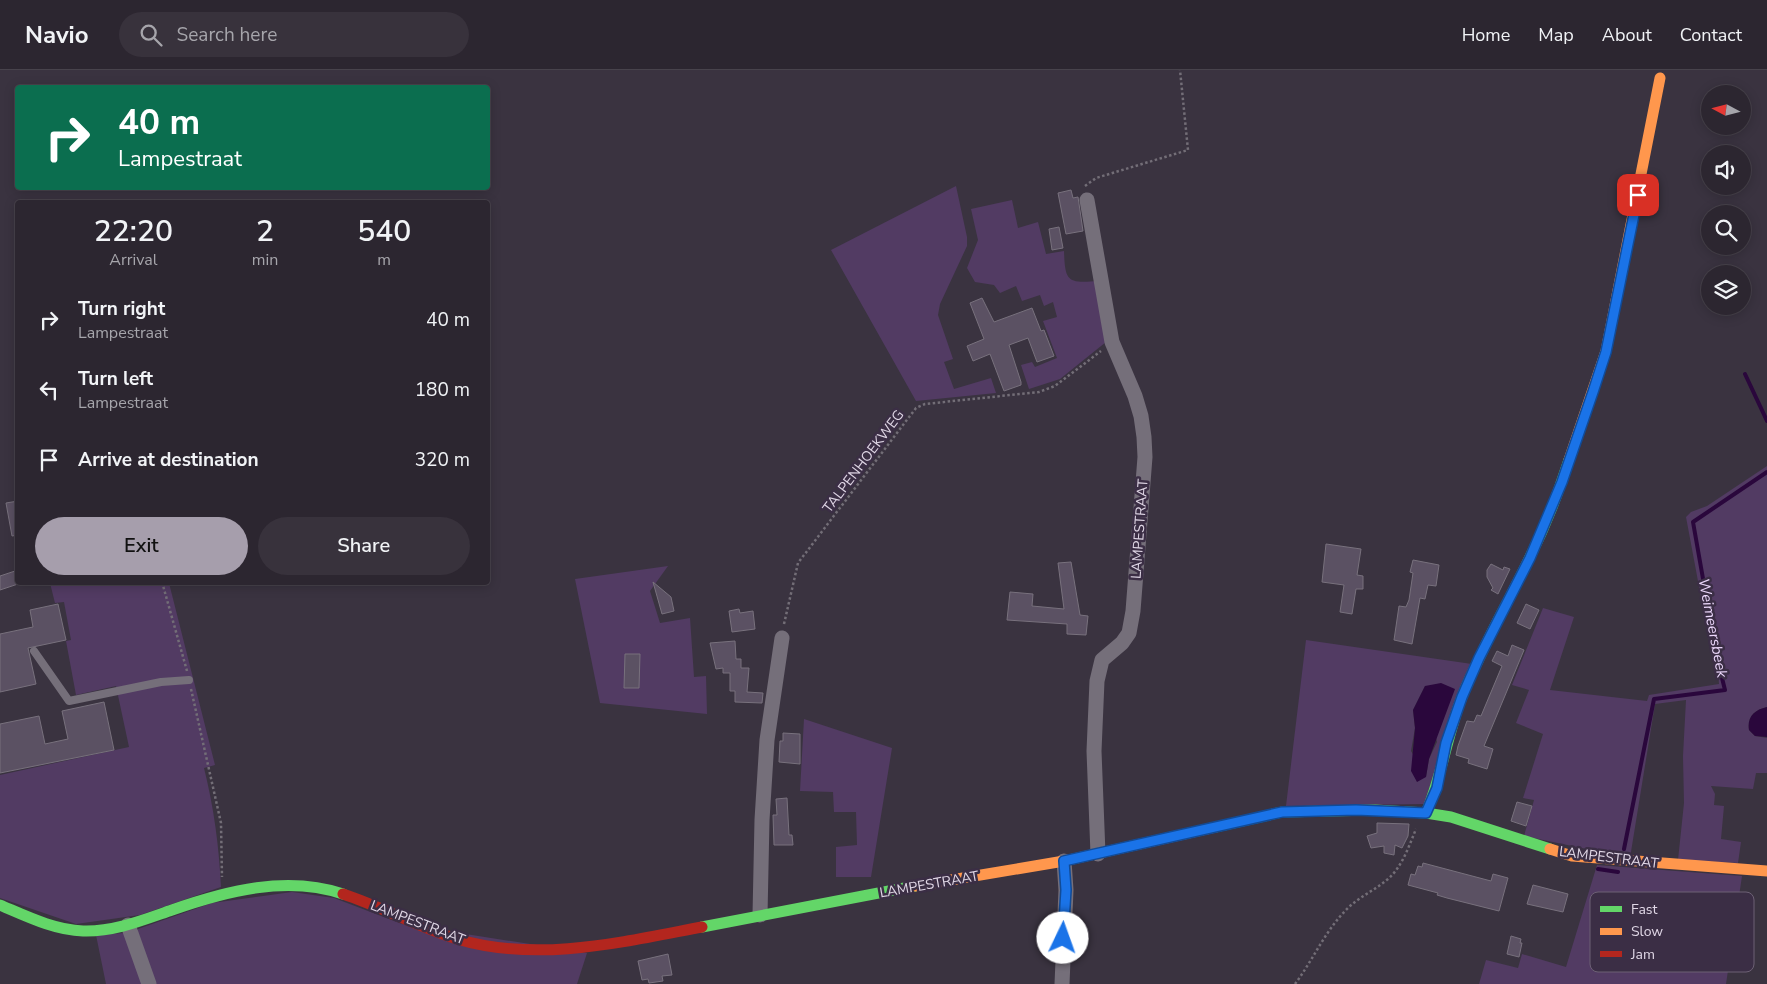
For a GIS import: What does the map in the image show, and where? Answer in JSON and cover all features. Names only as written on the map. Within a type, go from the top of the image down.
[{"type":"street","points":[[1426,813],[1437,788],[1446,743],[1462,697],[1479,658],[1530,558],[1562,482],[1606,352],[1660,78]]},
{"type":"street","name":"LAMPESTRAAT","points":[[1087,200],[1112,342],[1142,416],[1145,457],[1133,611],[1128,633],[1122,643],[1102,660],[1097,681],[1094,751],[1098,854]]},
{"type":"street","points":[[760,915],[762,820],[768,740],[782,638]]},
{"type":"street","name":"LAMPESTRAAT","points":[[0,905],[40,921],[67,929],[103,930],[128,925],[225,894],[296,885],[350,897],[460,940],[516,948],[554,949],[602,945],[1064,861],[1282,812],[1356,810],[1426,813],[1451,817],[1572,856],[1767,871]]},
{"type":"street","points":[[1062,984],[1066,890],[1064,861]]},
{"type":"street","points":[[128,925],[149,984]]},
{"type":"lane","points":[[34,651],[70,701],[161,682],[189,680]]},
{"type":"path","points":[[1087,200],[1085,186],[1096,178],[1188,150],[1180,70]]},
{"type":"path","name":"TALPENHOEKWEG","points":[[782,638],[798,562],[916,408],[925,404],[1039,392],[1055,386],[1070,376],[1112,342]]},
{"type":"path","points":[[163,585],[189,680],[220,823],[225,894]]},
{"type":"path","points":[[1295,984],[1308,966],[1324,936],[1344,911],[1364,893],[1395,873],[1426,813]]},
{"type":"shaded area","points":[[956,186],[967,237],[967,246],[940,304],[938,315],[953,359],[944,362],[954,389],[991,378],[996,393],[916,401],[831,250]]},
{"type":"shaded area","points":[[1012,200],[1018,228],[1038,222],[1046,254],[1064,251],[1067,275],[1070,279],[1081,282],[1099,281],[1106,342],[1060,379],[1029,389],[1021,365],[1032,362],[1035,367],[1057,358],[1043,321],[1057,317],[1053,302],[1044,306],[1040,295],[1022,301],[1016,286],[1000,293],[994,285],[975,282],[967,268],[978,240],[971,209]]},
{"type":"shaded area","points":[[1767,466],[1767,707],[1758,710],[1752,715],[1749,721],[1749,730],[1755,736],[1767,738],[1767,773],[1756,773],[1753,789],[1711,786],[1715,794],[1714,805],[1724,806],[1721,839],[1741,842],[1738,863],[1678,860],[1684,803],[1683,756],[1686,700],[1655,704],[1630,858],[1524,836],[1534,800],[1523,798],[1543,734],[1516,723],[1529,690],[1512,685],[1543,608],[1574,617],[1550,690],[1647,701],[1649,695],[1719,684],[1686,517],[1691,512],[1707,506]]},
{"type":"shaded area","points":[[668,566],[650,591],[660,623],[690,618],[694,677],[706,676],[707,714],[600,703],[575,579]]},
{"type":"shaded area","points":[[50,585],[170,585],[215,765],[204,768],[211,798],[221,887],[140,915],[76,924],[0,898],[0,775],[129,747],[116,686],[76,695],[66,641],[71,640],[64,602],[55,603]]},
{"type":"shaded area","points":[[1306,640],[1472,664],[1425,804],[1286,806]],"holes":[[[1425,686],[1437,742],[1429,759],[1426,777],[1411,751],[1415,728],[1413,710]]]},
{"type":"shaded area","points":[[1441,683],[1455,689],[1429,759],[1426,777],[1417,782],[1411,771],[1415,728],[1413,710],[1425,686]]},
{"type":"shaded area","points":[[1767,707],[1767,737],[1755,736],[1749,730],[1750,718],[1758,710]]},
{"type":"shaded area","points":[[804,719],[892,748],[871,877],[836,877],[836,847],[857,845],[856,812],[834,812],[833,792],[800,791]]},
{"type":"shaded area","points":[[1597,865],[1742,876],[1740,892],[1590,892],[1590,972],[1728,972],[1726,984],[1479,984],[1486,960],[1518,968],[1522,954],[1566,967]]},
{"type":"shaded area","points":[[292,892],[334,898],[402,924],[587,953],[577,984],[153,984],[136,934],[138,929],[212,903]]},
{"type":"shaded area","points":[[124,933],[146,984],[106,984],[96,935]]},
{"type":"building","points":[[1071,190],[1073,198],[1078,197],[1083,231],[1066,234],[1058,193]]},
{"type":"building","points":[[1059,227],[1063,248],[1052,250],[1049,229]]},
{"type":"building","points":[[982,298],[994,322],[1032,308],[1041,331],[1044,330],[1054,356],[1037,362],[1028,338],[1009,345],[1021,385],[1004,391],[990,354],[973,361],[967,346],[984,339],[970,303]]},
{"type":"building","points":[[15,502],[15,536],[12,536],[6,503]]},
{"type":"building","points":[[1326,544],[1361,549],[1357,575],[1363,576],[1363,589],[1356,589],[1352,614],[1340,612],[1344,585],[1322,582]]},
{"type":"building","points":[[1413,560],[1439,565],[1436,586],[1428,585],[1425,599],[1420,598],[1412,644],[1394,640],[1399,606],[1406,607],[1409,600],[1413,573],[1410,572]]},
{"type":"building","points":[[1071,562],[1080,615],[1088,616],[1086,635],[1067,634],[1067,624],[1007,620],[1010,592],[1033,594],[1032,606],[1064,609],[1058,563]]},
{"type":"building","points":[[1491,564],[1503,570],[1504,567],[1510,569],[1498,594],[1491,590],[1493,588],[1487,577],[1487,570]]},
{"type":"building","points":[[15,571],[15,585],[0,590],[0,576]]},
{"type":"building","points":[[653,582],[671,597],[674,611],[662,614]]},
{"type":"building","points":[[58,604],[66,640],[28,648],[36,684],[0,692],[0,634],[33,627],[30,610]]},
{"type":"building","points":[[1526,604],[1539,610],[1530,629],[1517,623]]},
{"type":"building","points":[[739,609],[740,613],[753,611],[755,629],[732,632],[729,611]]},
{"type":"building","points":[[735,641],[736,659],[741,659],[741,668],[749,668],[747,692],[763,693],[762,703],[735,702],[735,691],[730,691],[730,673],[723,673],[723,668],[716,669],[710,643]]},
{"type":"building","points":[[1512,645],[1524,650],[1484,746],[1493,749],[1487,769],[1468,763],[1469,759],[1456,755],[1467,721],[1474,722],[1477,715],[1481,716],[1502,666],[1492,661],[1497,651],[1508,656]]},
{"type":"building","points":[[625,654],[640,654],[639,688],[624,688]]},
{"type":"building","points":[[104,702],[114,750],[0,773],[0,724],[39,716],[45,744],[68,739],[62,711]]},
{"type":"building","points":[[783,733],[800,734],[800,764],[779,762],[780,741],[783,741]]},
{"type":"building","points":[[787,798],[789,835],[792,835],[793,845],[774,845],[773,815],[777,815],[776,799]]},
{"type":"building","points":[[1517,802],[1532,806],[1526,826],[1511,821]]},
{"type":"building","points":[[1377,823],[1409,824],[1408,836],[1402,848],[1395,845],[1394,855],[1384,853],[1384,846],[1371,848],[1367,836],[1377,833]]},
{"type":"building","points":[[1423,863],[1491,881],[1493,874],[1508,878],[1499,911],[1447,898],[1437,895],[1438,893],[1408,885],[1411,874],[1415,875],[1418,866],[1422,867]]},
{"type":"building","points":[[1533,885],[1568,894],[1563,912],[1527,904]]},
{"type":"building","points":[[1511,936],[1521,939],[1519,957],[1507,954]]},
{"type":"building","points":[[668,954],[672,975],[662,976],[663,981],[649,983],[648,979],[642,980],[638,961]]},
{"type":"waterway","name":"Weimeersbeek","points":[[1745,374],[1767,421]]},
{"type":"waterway","name":"Weimeersbeek","points":[[1624,849],[1654,699],[1725,690],[1717,658],[1693,522],[1767,472]]},
{"type":"waterway","name":"Weimeersbeek","points":[[1598,869],[1618,872]]},
{"type":"traffic: fast","points":[[1426,813],[1432,799],[1452,726],[1469,679],[1540,535],[1556,498],[1569,460]]},
{"type":"traffic: fast","points":[[1216,827],[1282,812],[1375,810],[1426,813],[1451,817],[1550,849]]},
{"type":"traffic: fast","points":[[0,905],[30,918],[61,928],[95,931],[128,925],[193,903],[257,888],[300,886],[322,888],[343,894]]},
{"type":"traffic: fast","points":[[702,927],[915,886]]},
{"type":"traffic: slow","points":[[1569,460],[1606,351],[1660,78]]},
{"type":"traffic: slow","points":[[915,886],[1064,861],[1216,827]]},
{"type":"traffic: slow","points":[[1550,849],[1572,856],[1767,871]]},
{"type":"traffic: jam","points":[[343,894],[457,939],[487,946],[518,949],[580,948],[642,939],[702,927]]},
{"type":"route","points":[[1063,938],[1066,890],[1064,861],[1282,812],[1374,810],[1426,813],[1437,788],[1446,743],[1462,697],[1479,658],[1530,558],[1562,482],[1593,392],[1606,352],[1638,195]]}]
